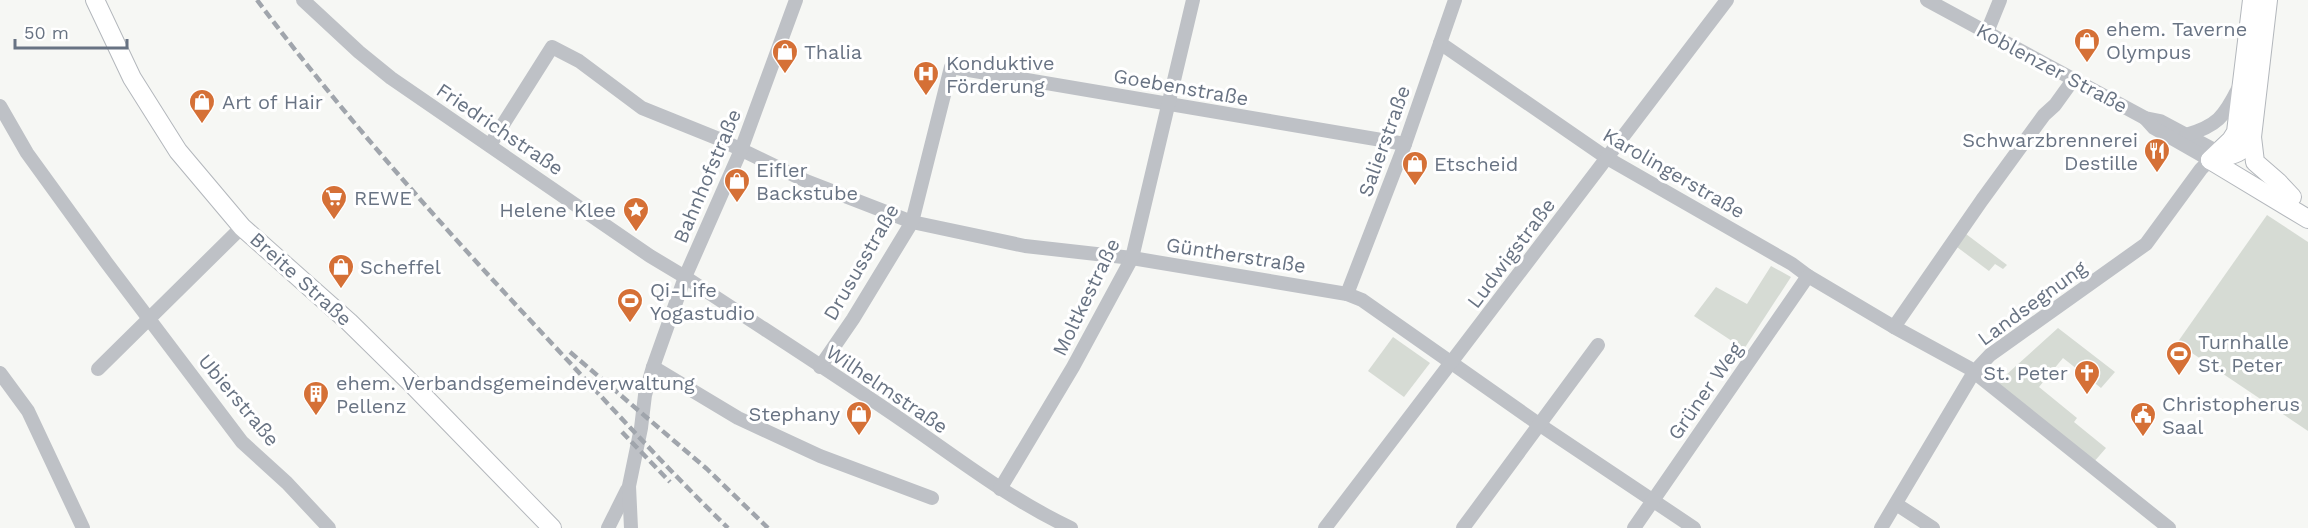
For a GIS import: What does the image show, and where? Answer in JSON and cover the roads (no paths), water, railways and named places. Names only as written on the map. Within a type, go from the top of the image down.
[{"type":"street","name":"Breite Straße","points":[[95,0],[132,78],[172,142],[242,227],[357,330],[553,527]]},
{"type":"street","name":"Friedrichstraße","points":[[303,0],[391,78],[650,256],[686,277]]},
{"type":"street","name":"Bahnhofstraße","points":[[631,528],[629,486],[645,395],[653,368],[686,277],[741,150],[796,0]]},
{"type":"street","name":"Moltkestraße","points":[[1000,489],[1073,367],[1132,258],[1193,0]]},
{"type":"street","name":"Salierstraße","points":[[1347,294],[1405,144],[1455,0]]},
{"type":"street","name":"Ludwigstraße","points":[[1325,528],[1727,0]]},
{"type":"street","name":"Koblenzer Straße","points":[[1927,0],[2145,118],[2160,121],[2186,135],[2308,219]]},
{"type":"street","points":[[1987,32],[2000,0]]},
{"type":"street","points":[[2218,156],[2236,132],[2252,0]]},
{"type":"street","points":[[2268,0],[2252,137],[2255,162],[2292,197]]},
{"type":"street","name":"Karolingerstraße","points":[[1440,43],[1607,158],[1974,372],[2169,528]]},
{"type":"street","name":"Güntherstraße","points":[[490,145],[552,47],[579,61],[642,108],[719,139],[806,181],[912,222],[1024,246],[1132,258],[1347,294],[1362,300],[1694,528]]},
{"type":"street","name":"Goebenstraße","points":[[951,67],[1405,144]]},
{"type":"street","name":"Drususstraße","points":[[820,367],[853,319],[912,222],[951,67]]},
{"type":"street","points":[[1894,327],[1982,200],[2044,115],[2055,105],[2073,80]]},
{"type":"street","points":[[2186,135],[2205,129],[2218,121],[2229,107],[2242,81]]},
{"type":"street","name":"Ubierstraße","points":[[0,106],[27,153],[242,442],[287,483],[328,528]]},
{"type":"street","name":"Koblenzer Straße","points":[[2145,118],[2154,128],[2218,156],[2308,207]]},
{"type":"street","points":[[2218,156],[2244,150],[2252,137]]},
{"type":"street","name":"Landsegnung","points":[[1881,528],[1974,372],[1990,355],[2146,244],[2201,169],[2218,156]]},
{"type":"street","points":[[98,369],[242,227]]},
{"type":"street","name":"Grüner Weg","points":[[1634,528],[1808,276]]},
{"type":"street","name":"Wilhelmstraße","points":[[686,277],[1023,504],[1071,528]]},
{"type":"street","points":[[1463,528],[1598,345]]},
{"type":"street","points":[[653,368],[738,418],[820,456],[932,498]]},
{"type":"street","points":[[0,373],[28,411],[83,528]]},
{"type":"street","name":"Bahnhofstraße","points":[[608,528],[629,486]]},
{"type":"street","points":[[1896,504],[1933,528]]},
{"type":"railway","points":[[257,0],[325,87],[432,212],[634,432],[728,528]]},
{"type":"railway","points":[[570,352],[707,469],[768,528]]},
{"type":"railway","points":[[622,432],[670,482]]},
{"type":"place","name":"ehem. Taverne Olympus","points":[[2087,64]]},
{"type":"place","name":"Thalia","points":[[785,75]]},
{"type":"place","name":"Konduktive Förderung","points":[[926,97]]},
{"type":"place","name":"Art of Hair","points":[[202,125]]},
{"type":"place","name":"Schwarzbrennerei Destille","points":[[2157,174]]},
{"type":"place","name":"Etscheid","points":[[1415,187]]},
{"type":"place","name":"Eifler Backstube","points":[[737,204]]},
{"type":"place","name":"REWE","points":[[334,221]]},
{"type":"place","name":"Helene Klee","points":[[636,233]]},
{"type":"place","name":"Scheffel","points":[[341,290]]},
{"type":"place","name":"Qi-Life Yogastudio","points":[[630,324]]},
{"type":"place","name":"Turnhalle St. Peter","points":[[2179,377]]},
{"type":"place","name":"St. Peter","points":[[2087,396]]},
{"type":"place","name":"ehem. Verbandsgemeindeverwaltung Pellenz","points":[[316,417]]},
{"type":"place","name":"Stephany","points":[[859,437]]},
{"type":"place","name":"Christopherus Saal","points":[[2143,438]]}]
